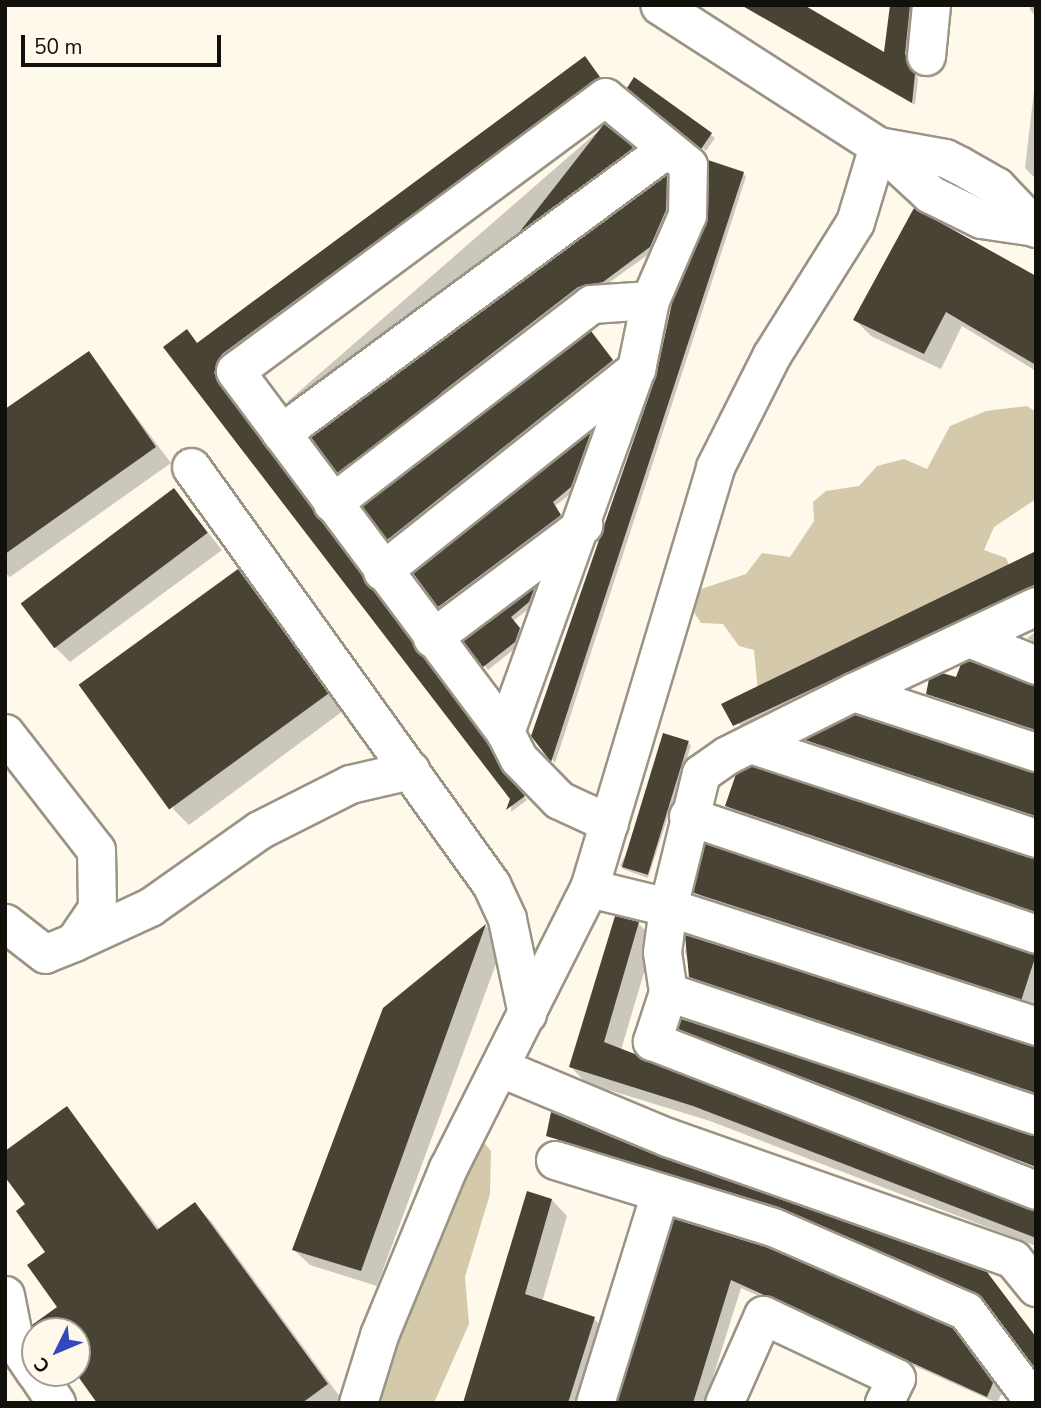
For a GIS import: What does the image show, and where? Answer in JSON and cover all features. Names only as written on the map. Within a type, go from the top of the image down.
[{"type":"lane","points":[[659,5],[878,146],[930,194],[981,219],[1035,227]]},
{"type":"lane","points":[[926,56],[931,5]]},
{"type":"lane","points":[[505,733],[583,525],[636,369],[650,300],[687,215],[688,165],[606,97],[235,371],[505,733],[519,759],[559,800],[609,823]]},
{"type":"lane","points":[[358,1403],[379,1335],[448,1168],[501,1068],[589,888],[715,467],[771,355],[855,222],[878,146]]},
{"type":"lane","points":[[281,433],[666,149]]},
{"type":"lane","points":[[332,503],[592,304],[650,300]]},
{"type":"lane","points":[[382,571],[636,369]]},
{"type":"lane","points":[[191,467],[491,884],[507,919],[527,1014]]},
{"type":"lane","points":[[432,638],[583,525]]},
{"type":"lane","points":[[1036,606],[853,692],[750,744],[701,773],[688,817],[668,907],[662,952],[668,992],[652,1041],[1036,1190]]},
{"type":"lane","points":[[969,638],[1036,664]]},
{"type":"lane","points":[[853,692],[1036,752]]},
{"type":"lane","points":[[5,733],[96,850],[97,908],[75,942]]},
{"type":"lane","points":[[750,744],[1036,838]]},
{"type":"lane","points":[[5,923],[45,954],[150,907],[259,830],[349,784],[410,770]]},
{"type":"lane","points":[[688,817],[1036,934]]},
{"type":"lane","points":[[589,888],[668,907],[1036,1026]]},
{"type":"lane","points":[[668,992],[1036,1115]]},
{"type":"lane","points":[[501,1068],[667,1137],[1013,1259],[1036,1287]]},
{"type":"lane","points":[[555,1160],[773,1227],[965,1311],[1035,1403]]},
{"type":"lane","points":[[595,1403],[660,1193]]},
{"type":"lane","points":[[5,1296],[14,1341],[21,1352]]},
{"type":"lane","points":[[724,1403],[764,1315],[895,1378],[884,1403]]},
{"type":"lane","points":[[45,1387],[56,1403]]},
{"type":"shaded area","points":[[1027,406],[1036,412],[1036,499],[994,527],[984,550],[1006,558],[1015,579],[758,692],[754,650],[739,646],[723,624],[701,623],[692,609],[701,589],[746,574],[762,553],[790,557],[814,521],[813,502],[826,491],[859,486],[877,466],[904,459],[927,469],[950,426],[986,411]]},
{"type":"shaded area","points":[[483,1142],[491,1151],[490,1194],[465,1277],[469,1324],[434,1403],[375,1403],[390,1370],[386,1355],[461,1177]]},
{"type":"building","points":[[741,5],[804,5],[884,52],[890,5],[910,5],[905,54],[915,74],[912,103]]},
{"type":"building","points":[[585,56],[600,77],[222,354],[214,373],[487,743],[504,773],[525,796],[506,810],[510,799],[163,347],[187,329],[197,343]]},
{"type":"building","points":[[634,77],[712,133],[701,149],[627,88]]},
{"type":"building","points":[[604,124],[633,147],[373,480],[344,457]]},
{"type":"building","points":[[708,160],[744,172],[551,762],[531,736],[656,376],[672,303],[706,223]]},
{"type":"building","points":[[667,175],[666,210],[650,247],[603,282],[578,287],[337,473],[311,437]]},
{"type":"building","points":[[914,208],[1036,276],[1036,365],[946,312],[924,354],[853,320]]},
{"type":"building","points":[[591,331],[613,360],[387,540],[362,506]]},
{"type":"building","points":[[89,351],[156,447],[5,554],[5,409]]},
{"type":"building","points":[[591,432],[571,487],[553,502],[561,515],[438,607],[413,573]]},
{"type":"building","points":[[174,488],[208,533],[54,648],[21,604]]},
{"type":"building","points":[[1036,551],[1036,584],[733,726],[721,704]]},
{"type":"building","points":[[238,569],[329,694],[169,809],[79,685]]},
{"type":"building","points":[[535,587],[529,602],[511,617],[520,628],[515,642],[483,667],[463,641]]},
{"type":"building","points":[[969,661],[1036,685],[1036,730],[926,694],[929,679],[942,673],[956,677],[961,664]]},
{"type":"building","points":[[855,715],[1036,772],[1036,816],[805,740]]},
{"type":"building","points":[[663,733],[689,741],[648,875],[622,867]]},
{"type":"building","points":[[751,766],[1036,858],[1036,912],[725,806],[736,774]]},
{"type":"building","points":[[705,844],[1036,952],[1021,999],[690,892]]},
{"type":"building","points":[[615,916],[639,922],[604,1042],[1036,1210],[1036,1238],[693,1106],[569,1067]]},
{"type":"building","points":[[486,924],[361,1271],[292,1250],[383,1008]]},
{"type":"building","points":[[685,935],[1036,1046],[1036,1093],[689,977]]},
{"type":"building","points":[[681,1019],[1036,1135],[1036,1167],[678,1029]]},
{"type":"building","points":[[67,1106],[157,1230],[195,1202],[328,1384],[302,1403],[97,1403],[86,1387],[91,1387],[91,1317],[43,1317],[57,1307],[27,1265],[45,1252],[16,1211],[25,1204],[5,1177],[5,1151]]},
{"type":"building","points":[[551,1112],[660,1157],[987,1272],[1036,1337],[1036,1369],[974,1292],[779,1207],[546,1136]]},
{"type":"building","points":[[527,1191],[552,1199],[525,1294],[595,1317],[568,1403],[463,1403]]},
{"type":"building","points":[[674,1219],[766,1247],[953,1328],[993,1383],[987,1397],[731,1280],[693,1403],[617,1403]]}]
